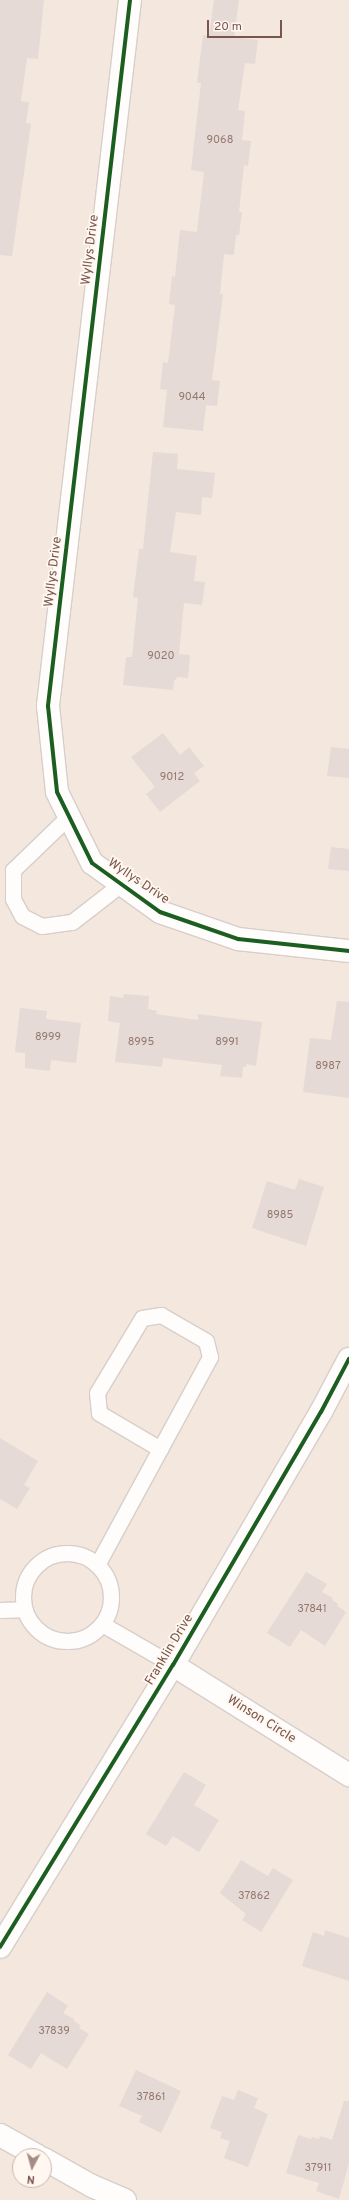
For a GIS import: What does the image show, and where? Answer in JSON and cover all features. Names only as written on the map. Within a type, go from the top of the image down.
[{"type":"street","name":"Wyllys Drive","points":[[130,0],[48,706],[57,792],[92,863],[160,912],[238,939],[349,951]]},
{"type":"street","name":"Franklin Drive","points":[[0,1947],[173,1665],[321,1412],[349,1359]]},
{"type":"street","name":"Winson Circle","points":[[173,1665],[349,1775]]},
{"type":"street","points":[[0,2135],[24,2148]]},
{"type":"street","points":[[52,2165],[89,2193],[125,2200]]},
{"type":"lane","points":[[69,816],[13,870],[13,899],[22,916],[42,926],[72,922],[121,884]]},
{"type":"lane","points":[[97,1565],[210,1357],[206,1341],[162,1315],[142,1318],[97,1393],[99,1413],[160,1449]]},
{"type":"lane","points":[[71,1554],[85,1557],[97,1565],[105,1575],[110,1587],[111,1600],[109,1613],[94,1633],[83,1639],[59,1641],[47,1637],[37,1630],[29,1620],[24,1609],[23,1595],[26,1581],[33,1569],[44,1560],[57,1555],[71,1554]]},
{"type":"lane","points":[[0,1610],[24,1609]]},
{"type":"lane","points":[[102,1624],[173,1665]]},
{"type":"shaded area","points":[[0,0],[349,0],[349,2200],[0,2200]]},
{"type":"building","points":[[0,0],[44,0],[38,59],[27,58],[21,101],[29,102],[26,123],[31,124],[12,256],[0,255]]},
{"type":"building","points":[[214,0],[239,0],[234,37],[258,40],[255,64],[245,63],[238,110],[245,111],[242,140],[251,141],[248,166],[244,165],[239,212],[242,212],[239,235],[236,235],[234,255],[224,254],[220,294],[223,294],[212,380],[220,381],[217,406],[206,405],[203,431],[163,427],[167,390],[160,389],[163,362],[168,363],[175,305],[169,304],[172,276],[175,277],[180,230],[197,232],[204,172],[191,170],[201,83],[197,83],[203,35],[209,36]]},
{"type":"building","points":[[153,452],[178,454],[177,469],[215,473],[212,498],[202,497],[201,515],[176,512],[170,552],[197,556],[194,581],[205,582],[202,605],[184,603],[179,654],[190,655],[188,678],[177,677],[176,680],[174,680],[173,690],[123,685],[126,657],[132,657],[138,598],[133,597],[139,549],[143,549]]},
{"type":"building","points":[[163,733],[180,755],[189,747],[204,766],[194,773],[200,781],[160,812],[146,794],[155,787],[131,757]]},
{"type":"building","points":[[331,747],[349,749],[349,778],[327,776]]},
{"type":"building","points":[[331,847],[349,849],[349,871],[328,869]]},
{"type":"building","points":[[124,994],[149,996],[148,1009],[157,1011],[156,1014],[198,1020],[198,1014],[262,1022],[256,1066],[246,1064],[246,1067],[243,1067],[242,1078],[220,1076],[222,1065],[163,1058],[162,1067],[115,1062],[120,1023],[108,1021],[110,996],[123,998]]},
{"type":"building","points":[[337,1001],[349,1002],[349,1098],[303,1092],[310,1038],[331,1040]]},
{"type":"building","points":[[20,1008],[47,1011],[46,1019],[81,1023],[76,1063],[51,1060],[50,1071],[25,1068],[25,1053],[15,1052]]},
{"type":"building","points":[[299,1179],[324,1187],[306,1246],[252,1228],[267,1181],[295,1190]]},
{"type":"building","points":[[0,1438],[38,1461],[24,1485],[30,1488],[17,1509],[0,1499]]},
{"type":"building","points":[[306,1572],[327,1584],[322,1592],[333,1598],[332,1600],[338,1604],[337,1606],[346,1612],[325,1646],[301,1630],[290,1647],[267,1633]]},
{"type":"building","points":[[184,1772],[206,1785],[194,1805],[219,1820],[199,1852],[173,1836],[166,1846],[146,1834]]},
{"type":"building","points":[[241,1860],[268,1876],[273,1868],[293,1880],[261,1932],[242,1920],[246,1914],[220,1893]]},
{"type":"building","points":[[325,1930],[349,1938],[349,1981],[302,1966],[313,1932],[324,1936]]},
{"type":"building","points":[[47,1992],[68,2006],[63,2013],[74,2019],[74,2021],[81,2026],[79,2028],[89,2034],[67,2069],[41,2053],[31,2069],[8,2055]]},
{"type":"building","points":[[136,2070],[181,2091],[161,2133],[139,2122],[142,2116],[119,2106]]},
{"type":"building","points":[[238,2090],[258,2098],[254,2108],[268,2114],[248,2167],[224,2158],[230,2141],[220,2138],[222,2132],[210,2128],[222,2096],[234,2100]]},
{"type":"building","points":[[344,2101],[349,2101],[349,2163],[339,2199],[316,2191],[319,2183],[286,2173],[298,2135],[311,2139],[312,2137],[319,2139],[320,2136],[332,2140]]},
{"type":"cycle path","points":[[130,0],[48,706],[57,792],[92,863],[160,912],[238,939],[349,951]]},
{"type":"cycle path","points":[[0,1947],[173,1665],[321,1412],[349,1359]]}]
